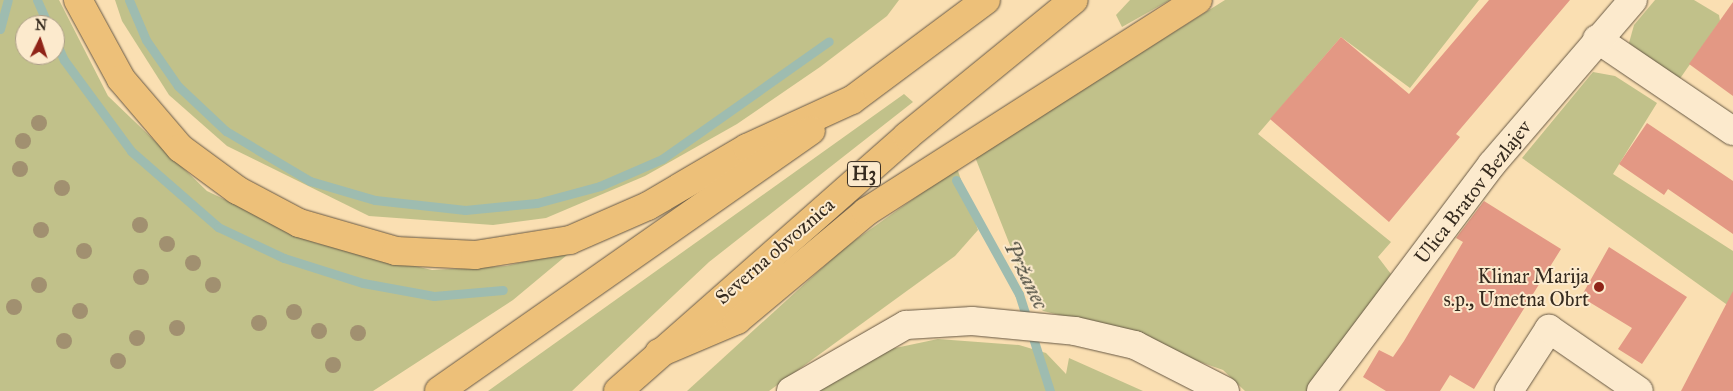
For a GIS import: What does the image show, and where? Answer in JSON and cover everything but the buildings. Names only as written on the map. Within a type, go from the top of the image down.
[{"type":"highway","points":[[78,0],[121,80],[180,148],[237,190],[299,223],[396,251],[475,255],[570,240],[648,206],[747,148],[852,100]]},
{"type":"highway","points":[[439,391],[718,200],[986,0]]},
{"type":"highway","name":"Severna obvoznica","points":[[618,391],[907,136],[1074,0]]},
{"type":"highway","points":[[659,353],[737,320],[866,212],[1198,0]]},
{"type":"street","name":"Ulica Bratov Bezlajev","points":[[1321,391],[1492,164],[1633,0]]},
{"type":"street","points":[[1597,40],[1733,131]]},
{"type":"street","points":[[791,391],[906,325],[972,320],[1075,331],[1135,345],[1225,391]]},
{"type":"street","points":[[1509,391],[1549,329],[1639,391]]},
{"type":"green space","points":[[0,0],[59,0],[108,96],[207,191],[316,243],[432,270],[506,266],[573,250],[513,300],[373,391],[0,391]]},
{"type":"green space","points":[[115,0],[899,0],[887,16],[820,67],[737,124],[645,176],[546,218],[493,225],[369,216],[227,146],[169,95],[122,21]]},
{"type":"green space","points":[[1130,0],[1170,0],[1122,27],[1116,15]]},
{"type":"green space","points":[[1225,0],[1479,0],[1410,88],[1341,37],[1258,134],[1391,242],[1378,257],[1391,274],[1309,391],[1245,391],[1223,370],[1084,321],[1043,311],[1031,298],[975,157]]},
{"type":"green space","points":[[1655,0],[1694,0],[1719,15],[1720,21],[1679,80],[1629,43],[1634,25]]},
{"type":"green space","points":[[1593,72],[1615,76],[1657,103],[1613,174],[1733,251],[1733,309],[1522,158]]},
{"type":"green space","points":[[904,94],[913,102],[709,262],[572,391],[488,391]]},
{"type":"green space","points":[[957,168],[978,230],[955,256],[769,391],[687,391],[844,248]]},
{"type":"green space","points":[[938,339],[1019,345],[1046,353],[1066,374],[1069,358],[1143,391],[814,391],[881,351]]},
{"type":"waterway","points":[[0,29],[8,0]]},
{"type":"waterway","points":[[37,0],[44,15]]},
{"type":"waterway","points":[[129,0],[146,40],[178,86],[226,131],[310,181],[375,200],[465,210],[537,203],[600,186],[662,159],[829,41]]},
{"type":"waterway","points":[[65,61],[131,151],[218,227],[284,258],[363,283],[434,296],[503,290]]},
{"type":"waterway","name":"Pržanec","points":[[956,180],[1019,294],[1050,391]]},
{"type":"place","name":"Klinar Marija s.p., Umetna Obrt","points":[[1599,287]]}]
